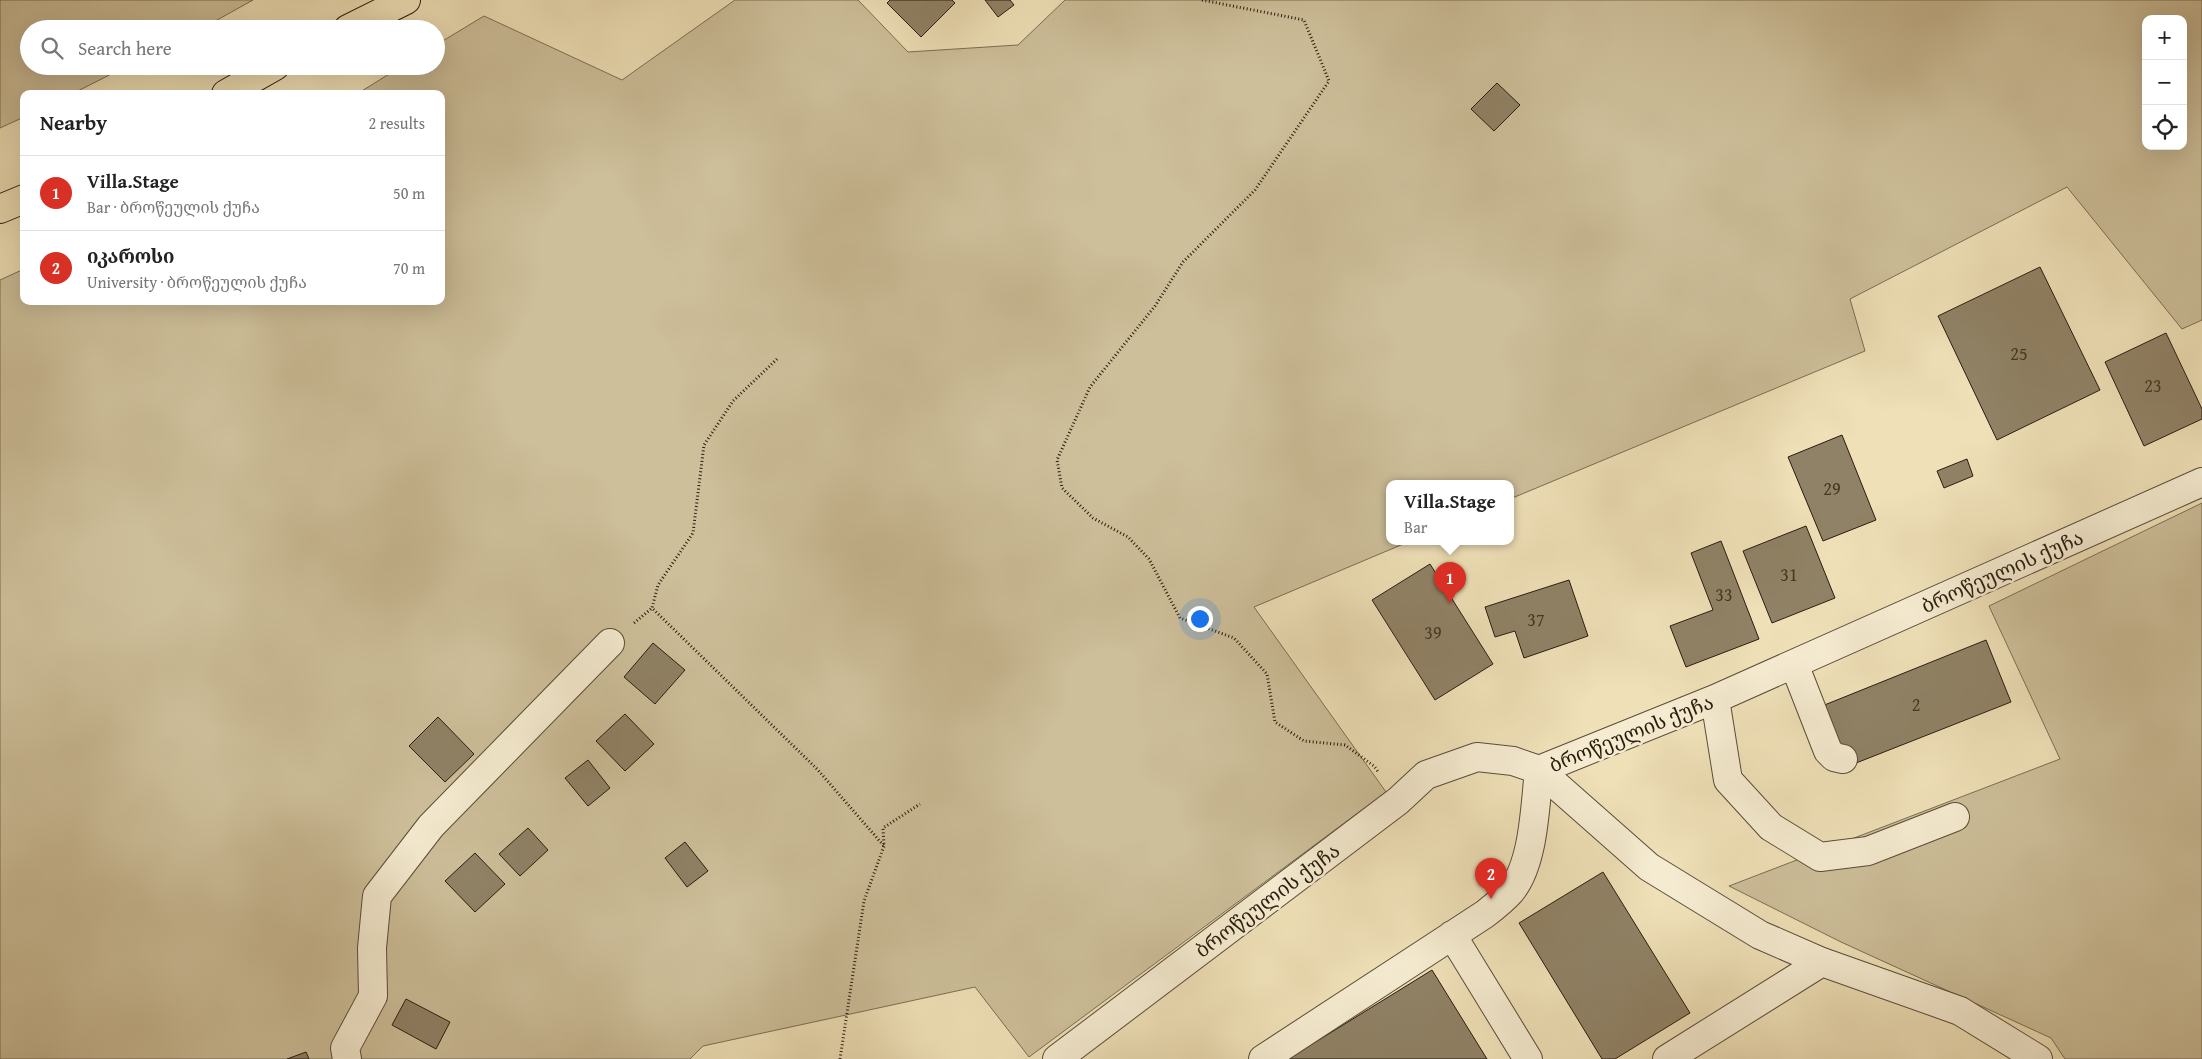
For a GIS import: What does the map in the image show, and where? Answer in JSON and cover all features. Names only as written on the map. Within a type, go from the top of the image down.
[{"type":"main road","points":[[366,20],[406,0]]},
{"type":"main road","points":[[233,90],[259,75]]},
{"type":"street","name":"ბროწეულის ქუჩა","points":[[1056,1059],[1398,801],[1426,776],[1477,757],[1513,760],[1539,770],[1715,699],[2202,482]]},
{"type":"street","points":[[347,1059],[345,1048],[373,996],[372,948],[377,896],[431,826],[610,643]]},
{"type":"street","points":[[1794,664],[1828,751],[1834,757],[1843,759]]},
{"type":"street","points":[[1715,699],[1728,780],[1771,827],[1820,857],[1868,851],[1955,818]]},
{"type":"street","points":[[1263,1059],[1485,914],[1512,890],[1524,868],[1539,770]]},
{"type":"street","points":[[1539,770],[1649,867],[1760,935],[1822,962],[1960,1012],[2038,1059]]},
{"type":"street","points":[[1452,935],[1528,1059]]},
{"type":"street","points":[[1667,1059],[1822,962]]},
{"type":"path","points":[[1202,0],[1304,20],[1329,81],[1256,190],[1183,262],[1155,306],[1090,387],[1057,460],[1062,488],[1093,518],[1128,537],[1150,559],[1180,618],[1234,638],[1267,674],[1275,722],[1304,740],[1345,745],[1374,766],[1398,801]]},
{"type":"path","points":[[777,359],[733,401],[704,445],[693,534],[658,584],[652,608],[817,769],[884,846]]},
{"type":"path","points":[[840,1059],[864,901],[884,846],[883,828],[920,804]]},
{"type":"shaded area","points":[[0,0],[253,0],[217,20],[20,20],[20,75],[109,75],[80,90],[20,90],[20,119],[0,128]]},
{"type":"shaded area","points":[[735,0],[858,0],[908,52],[1018,45],[1065,0],[2202,0],[2202,320],[2182,329],[2067,187],[1850,299],[1865,351],[1514,497],[1514,480],[1386,480],[1386,545],[1401,545],[1254,607],[1386,792],[1029,1057],[975,987],[703,1046],[690,1059],[0,1059],[0,280],[20,271],[20,305],[445,305],[445,90],[363,90],[388,75],[445,75],[445,40],[484,16],[622,80]]},
{"type":"shaded area","points":[[2202,503],[2202,1059],[2065,1059],[2051,1038],[1841,942],[1729,886],[2060,759],[1989,606]]},
{"type":"building","points":[[890,0],[952,0],[955,3],[921,37],[887,3]]},
{"type":"building","points":[[985,0],[1010,0],[1014,5],[998,17]]},
{"type":"building","points":[[1497,83],[1520,105],[1494,131],[1471,109]]},
{"type":"building","points":[[2040,267],[2100,390],[1997,440],[1938,316]]},
{"type":"building","points":[[2166,333],[2202,409],[2202,419],[2144,446],[2105,362]]},
{"type":"building","points":[[1842,435],[1876,520],[1823,541],[1788,457]]},
{"type":"building","points":[[1967,459],[1973,476],[1944,488],[1937,471]]},
{"type":"building","points":[[1806,526],[1835,598],[1772,623],[1743,551]]},
{"type":"building","points":[[1721,541],[1759,639],[1686,667],[1670,626],[1713,610],[1691,553]]},
{"type":"building","points":[[1430,564],[1493,664],[1435,700],[1372,600]]},
{"type":"building","points":[[1569,580],[1588,636],[1524,658],[1515,631],[1495,637],[1485,607]]},
{"type":"building","points":[[1986,640],[2011,702],[1846,767],[1822,706]]},
{"type":"building","points":[[653,643],[685,670],[655,704],[624,677]]},
{"type":"building","points":[[625,714],[654,744],[625,771],[596,741]]},
{"type":"building","points":[[438,717],[474,754],[445,782],[409,746]]},
{"type":"building","points":[[588,760],[610,788],[588,806],[565,778]]},
{"type":"building","points":[[528,828],[548,850],[520,876],[499,854]]},
{"type":"building","points":[[685,842],[708,871],[687,887],[665,858]]},
{"type":"building","points":[[475,853],[505,884],[475,912],[445,881]]},
{"type":"building","points":[[1603,872],[1690,1013],[1615,1059],[1602,1059],[1519,923]]},
{"type":"building","points":[[1432,970],[1487,1059],[1288,1059]]},
{"type":"building","points":[[406,999],[450,1022],[436,1049],[392,1025]]},
{"type":"building","points":[[306,1052],[309,1059],[287,1059]]},
{"type":"place","name":"Villa.Stage","points":[[1450,603]]},
{"type":"place","name":"იკაროსი","points":[[1491,899]]}]
